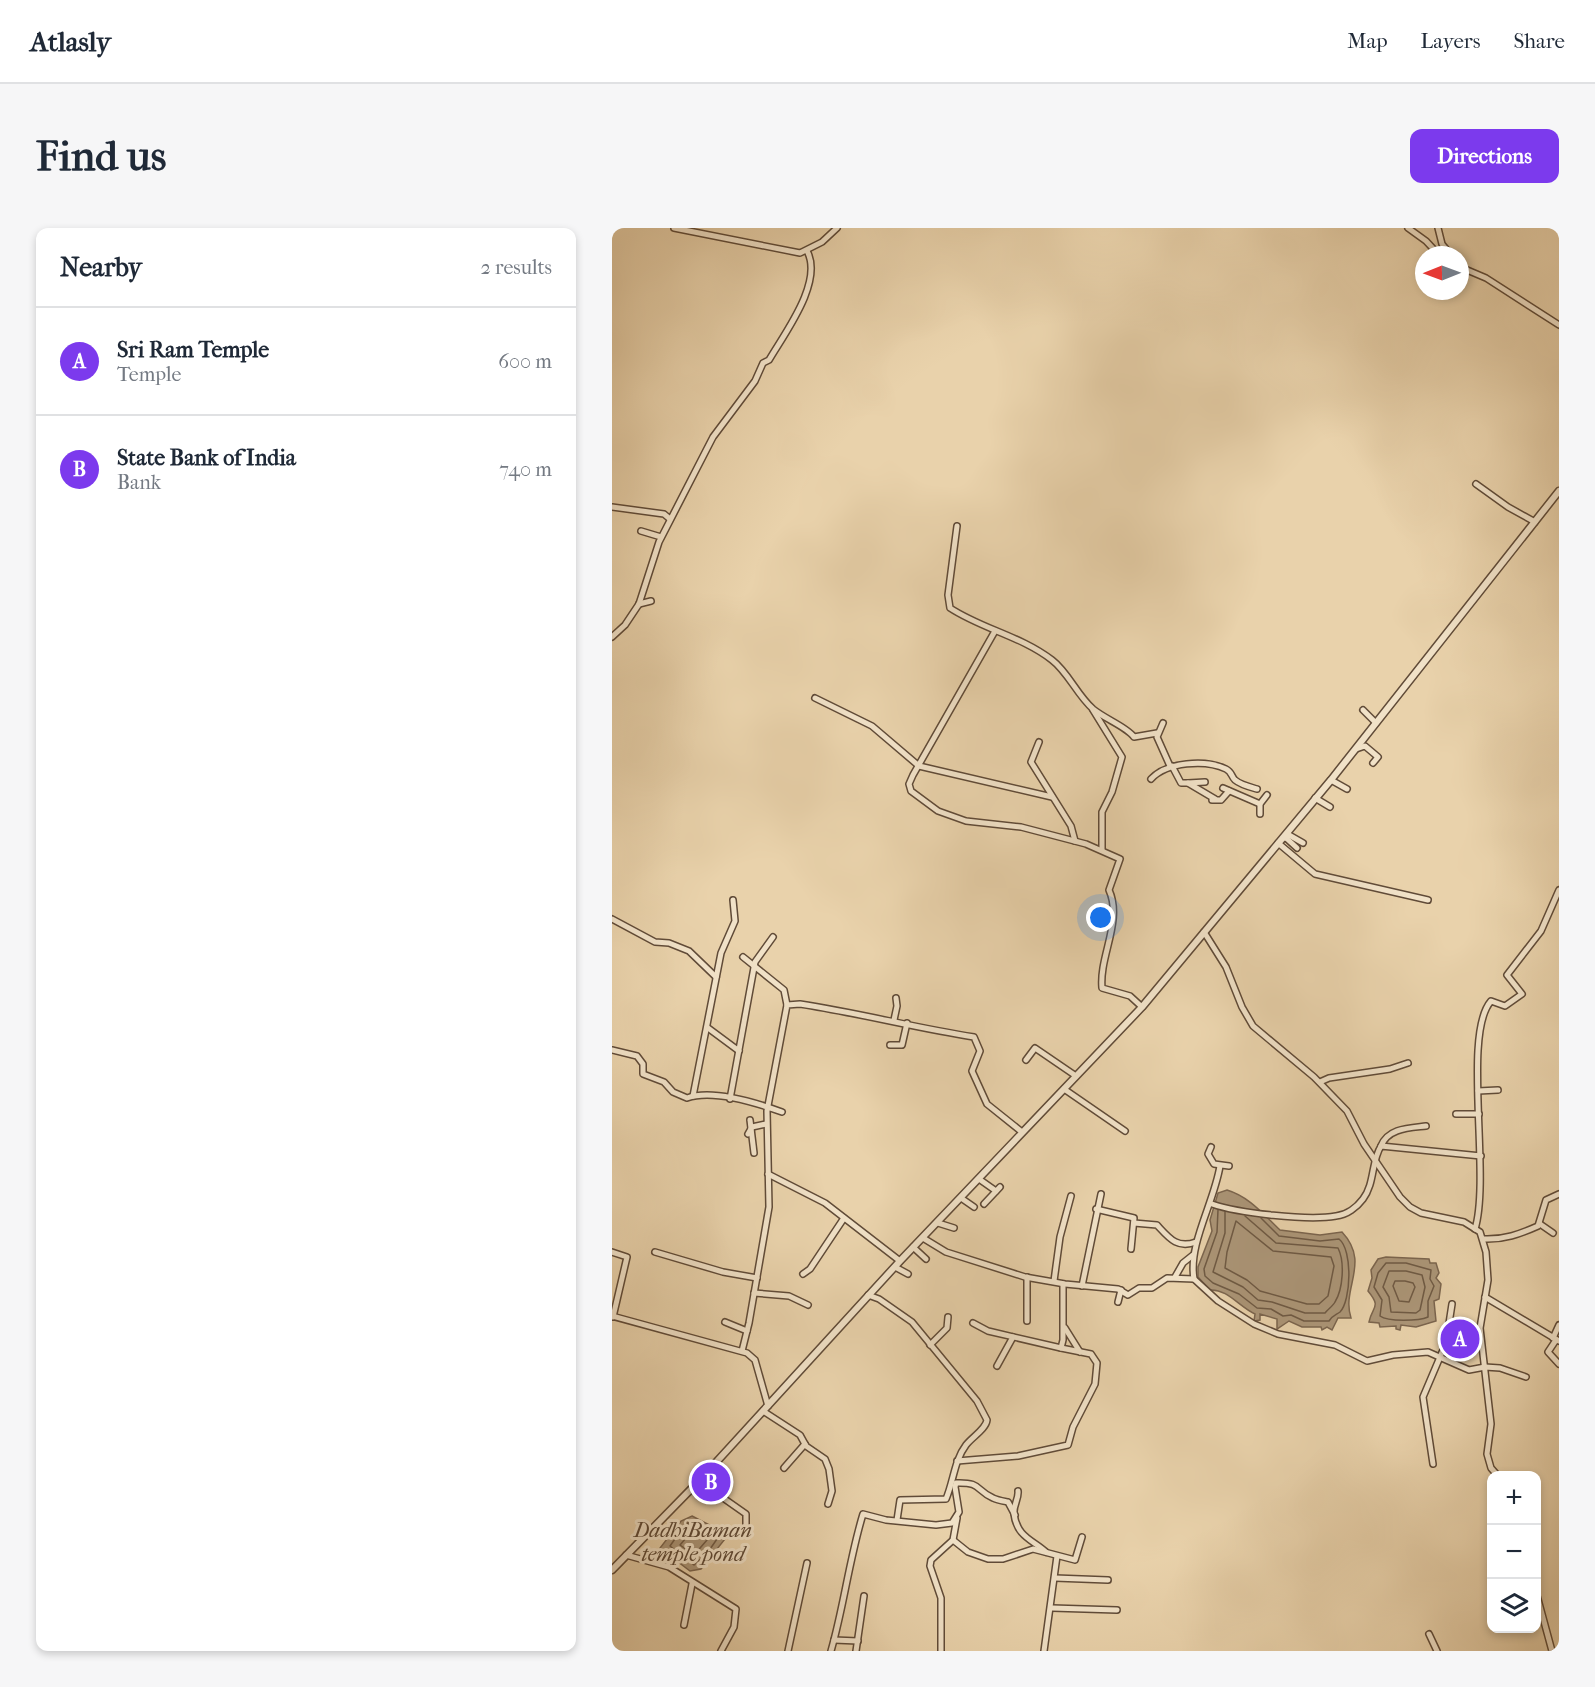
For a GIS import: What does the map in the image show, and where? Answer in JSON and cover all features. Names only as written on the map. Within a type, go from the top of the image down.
[{"type":"street","points":[[674,228],[800,253],[807,251],[837,228]]},
{"type":"street","points":[[1408,228],[1431,246]]},
{"type":"street","points":[[1438,228],[1444,246]]},
{"type":"street","points":[[612,637],[625,625],[639,604],[661,537],[713,437],[755,381],[762,363],[769,360],[801,308],[810,268],[807,251]]},
{"type":"street","points":[[1469,271],[1486,278],[1559,325]]},
{"type":"street","points":[[1476,484],[1508,507],[1535,522]]},
{"type":"street","points":[[612,1570],[699,1481],[868,1295],[1142,1007],[1331,780],[1559,491]]},
{"type":"street","points":[[612,507],[664,514],[670,519]]},
{"type":"street","points":[[957,526],[948,594],[950,608],[995,631],[1022,641],[1054,661],[1092,708],[1122,757],[1112,792],[1102,812],[1102,850]]},
{"type":"street","points":[[641,531],[661,537]]},
{"type":"street","points":[[639,604],[651,601]]},
{"type":"street","points":[[995,631],[909,784],[911,791],[938,811],[966,821],[1020,827],[1075,841],[1120,859],[1109,890],[1114,902],[1114,912],[1101,971],[1102,988],[1130,996],[1142,1007]]},
{"type":"street","points":[[816,698],[872,726],[919,766],[1052,797]]},
{"type":"street","points":[[1092,708],[1120,729],[1130,732],[1134,737],[1156,733],[1163,723]]},
{"type":"street","points":[[1363,710],[1376,723]]},
{"type":"street","points":[[1156,733],[1161,751],[1176,779],[1181,783],[1205,782]]},
{"type":"street","points":[[1039,742],[1031,762],[1071,826],[1075,841]]},
{"type":"street","points":[[1354,751],[1361,747],[1370,748],[1378,757],[1372,763]]},
{"type":"street","points":[[1151,779],[1158,771],[1171,766],[1216,765],[1231,772],[1236,780],[1257,789]]},
{"type":"street","points":[[1331,780],[1347,789]]},
{"type":"street","points":[[1188,783],[1213,800],[1221,800],[1229,791]]},
{"type":"street","points":[[1223,788],[1260,804]]},
{"type":"street","points":[[1260,814],[1260,804],[1267,795]]},
{"type":"street","points":[[1315,798],[1330,807]]},
{"type":"street","points":[[1284,837],[1295,836],[1304,843]]},
{"type":"street","points":[[1284,837],[1297,848]]},
{"type":"street","points":[[1278,843],[1315,874],[1428,900]]},
{"type":"street","points":[[1475,1228],[1481,1156],[1478,1041],[1488,1004],[1495,1001],[1504,1006],[1522,994],[1507,975],[1541,931],[1559,890]]},
{"type":"street","points":[[693,1096],[708,1028],[716,977],[722,953],[735,921],[733,900]]},
{"type":"street","points":[[612,920],[655,942],[669,943],[690,951],[716,977]]},
{"type":"street","points":[[1204,932],[1226,967],[1242,1007],[1253,1026],[1320,1083],[1347,1111],[1376,1163],[1410,1207],[1421,1213],[1464,1222],[1480,1232],[1483,1239],[1488,1280],[1480,1328],[1492,1433],[1487,1454],[1494,1471]]},
{"type":"street","points":[[730,1099],[755,968],[759,954],[773,937]]},
{"type":"street","points":[[742,1351],[769,1207],[767,1107],[787,1005],[784,990],[743,957]]},
{"type":"street","points":[[894,1020],[896,998]]},
{"type":"street","points":[[787,1005],[807,1005],[894,1020],[976,1039],[980,1051],[972,1071],[984,1100],[1022,1132]]},
{"type":"street","points":[[890,1045],[902,1045],[907,1023]]},
{"type":"street","points":[[708,1028],[739,1051]]},
{"type":"street","points":[[1026,1060],[1035,1048],[1076,1076]]},
{"type":"street","points":[[612,1050],[637,1056],[643,1064],[643,1074],[664,1082],[673,1092],[687,1098],[699,1094],[755,1101],[782,1112]]},
{"type":"street","points":[[1320,1083],[1329,1078],[1408,1064]]},
{"type":"street","points":[[1064,1089],[1125,1131]]},
{"type":"street","points":[[1478,1091],[1498,1090]]},
{"type":"street","points":[[1456,1114],[1479,1114]]},
{"type":"street","points":[[750,1120],[748,1132],[754,1153]]},
{"type":"street","points":[[748,1132],[752,1126],[766,1124]]},
{"type":"street","points":[[1212,1204],[1237,1212],[1336,1216],[1353,1209],[1364,1198],[1385,1138],[1395,1131],[1426,1126]]},
{"type":"street","points":[[1381,1146],[1481,1156]]},
{"type":"street","points":[[1211,1147],[1208,1154],[1215,1164],[1229,1166]]},
{"type":"street","points":[[1194,1279],[1193,1255],[1212,1204],[1220,1166]]},
{"type":"street","points":[[768,1174],[825,1203],[900,1261]]},
{"type":"street","points":[[979,1179],[998,1189],[984,1204]]},
{"type":"street","points":[[1082,1286],[1096,1209],[1101,1194]]},
{"type":"street","points":[[1483,1239],[1501,1239],[1524,1234],[1540,1224],[1546,1200],[1559,1194]]},
{"type":"street","points":[[1054,1281],[1059,1237],[1071,1196]]},
{"type":"street","points":[[961,1198],[974,1207]]},
{"type":"street","points":[[1096,1209],[1134,1218],[1131,1249]]},
{"type":"street","points":[[803,1274],[810,1269],[844,1218]]},
{"type":"street","points":[[938,1223],[954,1228]]},
{"type":"street","points":[[1134,1223],[1156,1225],[1168,1238],[1182,1245],[1196,1242]]},
{"type":"street","points":[[1540,1224],[1553,1233]]},
{"type":"street","points":[[923,1238],[946,1252],[1027,1277],[1063,1284],[1121,1290],[1128,1295],[1139,1288],[1152,1288],[1163,1279],[1175,1277],[1194,1279],[1227,1307],[1254,1324],[1278,1334],[1335,1345],[1367,1361],[1428,1352],[1469,1370],[1485,1367],[1508,1369],[1516,1375],[1526,1377]]},
{"type":"street","points":[[913,1247],[926,1259]]},
{"type":"street","points":[[612,1252],[627,1257],[613,1317],[742,1351],[755,1360],[766,1409],[800,1435],[805,1444],[821,1455],[829,1469],[832,1491],[828,1504]]},
{"type":"street","points":[[655,1252],[723,1272],[757,1278]]},
{"type":"street","points":[[1175,1277],[1183,1263],[1193,1255]]},
{"type":"street","points":[[895,1267],[908,1274]]},
{"type":"street","points":[[1027,1277],[1027,1321]]},
{"type":"street","points":[[1061,1348],[1063,1284]]},
{"type":"street","points":[[1118,1302],[1121,1290]]},
{"type":"street","points":[[754,1293],[789,1296],[808,1305]]},
{"type":"street","points":[[868,1295],[879,1299],[912,1322],[977,1401],[987,1420],[985,1427],[974,1436],[957,1461],[946,1498],[900,1500],[897,1520]]},
{"type":"street","points":[[1485,1297],[1556,1340]]},
{"type":"street","points":[[1433,1464],[1423,1397],[1448,1335],[1452,1304]]},
{"type":"street","points":[[930,1345],[948,1328],[948,1317]]},
{"type":"street","points":[[725,1322],[747,1331]]},
{"type":"street","points":[[957,1461],[1018,1456],[1068,1445],[1073,1426],[1095,1384],[1098,1369],[1095,1357],[1013,1337],[973,1323]]},
{"type":"street","points":[[1063,1325],[1080,1352]]},
{"type":"street","points":[[1559,1325],[1556,1340],[1548,1352],[1557,1355],[1559,1364]]},
{"type":"street","points":[[997,1366],[1013,1337]]},
{"type":"street","points":[[784,1468],[805,1444]]},
{"type":"street","points":[[699,1481],[746,1514],[746,1528]]},
{"type":"street","points":[[941,1651],[941,1598],[930,1566],[931,1560],[953,1540],[959,1502],[956,1483],[974,1483],[992,1498],[1008,1502],[1026,1538],[1047,1553]]},
{"type":"street","points":[[1015,1515],[1018,1491]]},
{"type":"street","points":[[831,1651],[850,1559],[863,1514],[944,1525],[952,1523],[957,1518]]},
{"type":"street","points":[[953,1540],[968,1552],[988,1559],[1003,1560],[1033,1550],[1076,1560],[1082,1537]]},
{"type":"street","points":[[626,1555],[669,1567],[692,1584],[736,1609],[734,1627],[722,1651]]},
{"type":"street","points":[[1044,1651],[1052,1608],[1057,1556]]},
{"type":"street","points":[[788,1651],[807,1563]]},
{"type":"street","points":[[1055,1578],[1108,1580]]},
{"type":"street","points":[[684,1626],[692,1584]]},
{"type":"street","points":[[856,1651],[864,1596]]},
{"type":"street","points":[[1052,1608],[1117,1610]]},
{"type":"street","points":[[1541,1610],[1552,1651]]},
{"type":"street","points":[[1429,1634],[1437,1651]]},
{"type":"street","points":[[834,1640],[858,1641]]},
{"type":"water","points":[[1227,1190],[1250,1202],[1280,1230],[1320,1235],[1342,1232],[1354,1254],[1354,1275],[1349,1296],[1351,1318],[1338,1318],[1332,1330],[1327,1327],[1322,1330],[1321,1327],[1302,1327],[1289,1321],[1277,1329],[1277,1319],[1260,1314],[1260,1320],[1254,1321],[1255,1314],[1228,1295],[1210,1290],[1198,1277],[1198,1267],[1212,1231],[1210,1220],[1218,1193]]},
{"type":"water","points":[[1386,1257],[1429,1259],[1430,1263],[1436,1263],[1439,1273],[1436,1278],[1441,1284],[1439,1299],[1434,1301],[1436,1321],[1416,1327],[1401,1325],[1400,1330],[1396,1329],[1396,1326],[1380,1327],[1379,1323],[1369,1322],[1375,1307],[1368,1291],[1372,1278],[1371,1270],[1378,1259]]},
{"type":"water","name":"DadhiBaman temple pond","points":[[692,1516],[721,1531],[725,1539],[701,1569],[690,1571],[660,1548],[681,1521]]},
{"type":"place","name":"Sri Ram Temple","points":[[1460,1339]]},
{"type":"place","name":"State Bank of India","points":[[711,1482]]}]
